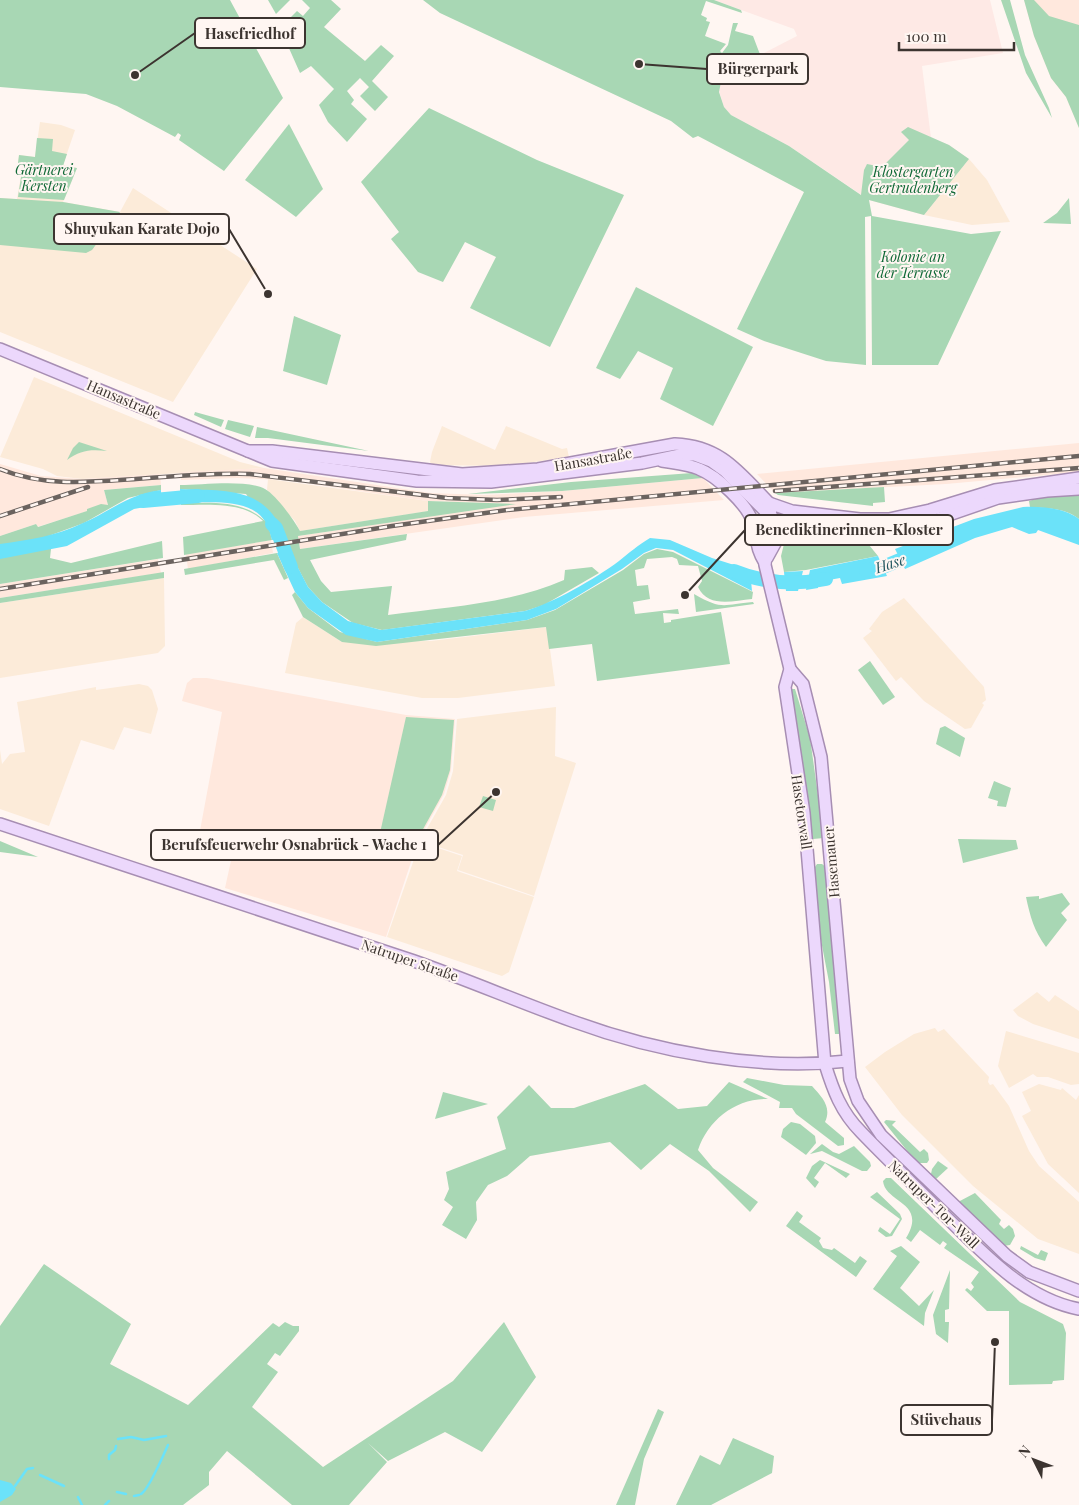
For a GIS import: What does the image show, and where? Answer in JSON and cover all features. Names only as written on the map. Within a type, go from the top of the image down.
[{"type":"main road","name":"Hansastraße","points":[[0,349],[272,461],[417,481],[453,483],[531,478],[658,460],[680,455],[695,455],[711,461],[724,471],[770,516],[791,527]]},
{"type":"main road","name":"Hansastraße","points":[[248,451],[272,451],[462,474],[538,469],[675,444],[692,444],[720,456],[737,469],[769,503]]},
{"type":"main road","name":"Hansastraße","points":[[658,460],[699,469],[714,478],[744,508],[755,529]]},
{"type":"main road","points":[[770,516],[769,503],[792,510],[860,519],[889,519],[930,510],[995,490],[1079,478]]},
{"type":"main road","points":[[766,566],[778,538],[791,527],[857,533],[891,532],[917,526],[998,498],[1046,491],[1079,489]]},
{"type":"main road","points":[[755,529],[760,520],[792,510]]},
{"type":"main road","name":"Hasetorwall","points":[[770,516],[765,549],[766,566],[770,592],[790,669],[785,687],[804,813],[825,1064]]},
{"type":"main road","name":"Hasetorwall","points":[[755,529],[757,551],[766,566]]},
{"type":"main road","name":"Hasemauer","points":[[790,669],[802,684],[820,757],[848,1061]]},
{"type":"main road","name":"Natruper Straße","points":[[0,824],[472,981],[573,1022],[646,1043],[757,1063],[825,1064],[848,1061]]},
{"type":"main road","name":"Natruper-Tor-Wall","points":[[848,1061],[852,1087],[864,1113],[880,1135],[920,1175],[1018,1265],[1046,1280],[1079,1291]]},
{"type":"main road","name":"Natruper-Tor-Wall","points":[[825,1064],[838,1102],[848,1119],[957,1227],[995,1262],[1035,1293],[1064,1306],[1079,1309]]},
{"type":"shaded area","points":[[714,0],[990,0],[1003,53],[922,66],[931,138],[949,145],[969,159],[924,215],[869,200],[789,146],[731,115],[724,107],[719,91],[726,57],[764,65],[760,55],[797,36],[794,29]]},
{"type":"shaded area","points":[[1024,0],[1079,0],[1079,128],[1066,97],[1051,78],[1034,36]]},
{"type":"shaded area","points":[[40,122],[61,125],[75,130],[63,165],[77,168],[63,202],[120,212],[133,188],[257,269],[173,402],[0,332],[0,198],[17,199],[23,164],[18,163],[19,155],[35,157]]},
{"type":"shaded area","points":[[969,159],[987,180],[1010,222],[972,225],[924,215]]},
{"type":"shaded area","points":[[34,377],[240,462],[264,468],[82,479],[57,476],[43,469],[0,457]]},
{"type":"shaded area","points":[[442,426],[495,450],[506,426],[562,449],[567,448],[569,457],[507,466],[432,465],[430,462],[432,452]]},
{"type":"shaded area","points":[[1079,443],[1079,472],[946,484],[775,493],[757,474]]},
{"type":"shaded area","points":[[0,464],[41,476],[82,479],[160,474],[161,485],[104,490],[108,505],[87,509],[88,511],[37,527],[36,524],[0,536]]},
{"type":"shaded area","points":[[264,468],[430,493],[484,495],[562,491],[703,478],[724,500],[524,517],[300,549],[298,536],[511,504],[428,501],[284,480],[237,478],[181,480],[180,472]]},
{"type":"shaded area","points":[[268,479],[428,501],[429,511],[300,531],[295,521],[267,490]]},
{"type":"shaded area","points":[[271,540],[273,553],[188,569],[186,554]]},
{"type":"shaded area","points":[[158,559],[161,573],[0,598],[0,584]]},
{"type":"shaded area","points":[[164,578],[165,646],[158,653],[0,678],[0,603]]},
{"type":"shaded area","points":[[904,598],[984,687],[986,700],[982,703],[984,705],[971,728],[965,729],[924,701],[901,677],[896,681],[863,638],[872,631],[869,629],[882,612]]},
{"type":"shaded area","points":[[303,617],[342,642],[431,641],[547,627],[555,686],[458,698],[422,698],[285,673],[296,623]]},
{"type":"shaded area","points":[[193,678],[207,678],[406,715],[455,719],[451,770],[444,794],[418,841],[386,937],[225,888],[234,847],[199,836],[222,712],[182,701],[187,683]]},
{"type":"shaded area","points":[[139,684],[148,686],[152,690],[158,709],[151,734],[124,727],[114,750],[81,740],[49,826],[0,809],[0,750],[2,764],[10,754],[25,752],[17,702],[96,687],[96,690]]},
{"type":"shaded area","points":[[556,707],[555,756],[576,763],[534,896],[458,870],[463,855],[420,841],[446,795],[453,771],[457,719]]},
{"type":"shaded area","points":[[420,842],[462,856],[457,871],[534,897],[509,972],[502,976],[387,937]]},
{"type":"shaded area","points":[[1037,992],[1049,1002],[1055,995],[1079,1011],[1079,1039],[1033,1024],[1018,1016],[1013,1010]]},
{"type":"shaded area","points":[[935,1028],[938,1032],[944,1029],[989,1077],[988,1082],[990,1085],[993,1084],[1009,1106],[1029,1151],[1039,1166],[1079,1202],[1079,1254],[1038,1239],[973,1186],[902,1115],[865,1067],[914,1034]]},
{"type":"shaded area","points":[[1006,1031],[1079,1053],[1079,1084],[1071,1085],[1048,1077],[1037,1077],[1033,1074],[1009,1088],[998,1066]]},
{"type":"shaded area","points":[[1039,1084],[1061,1090],[1062,1088],[1076,1100],[1079,1095],[1079,1193],[1048,1164],[1022,1116],[1031,1111],[1022,1092]]},
{"type":"green space","points":[[0,0],[230,0],[283,98],[224,171],[179,140],[181,135],[178,133],[175,137],[117,106],[86,94],[0,87]]},
{"type":"green space","points":[[268,0],[290,0],[276,14]]},
{"type":"green space","points":[[302,0],[331,0],[341,9],[324,27],[365,61],[381,45],[394,56],[372,81],[388,97],[375,111],[360,96],[369,87],[360,78],[347,91],[354,100],[351,104],[367,119],[347,142],[328,122],[319,105],[334,89],[311,66],[300,73],[280,28],[297,11],[303,16],[310,8]]},
{"type":"green space","points":[[423,0],[714,0],[741,10],[742,13],[706,1],[701,15],[707,18],[706,21],[710,22],[705,36],[726,44],[720,51],[722,53],[728,45],[733,23],[738,23],[735,31],[753,36],[764,65],[726,57],[719,92],[724,107],[731,115],[789,146],[861,195],[864,170],[867,164],[882,167],[909,140],[901,132],[908,127],[949,145],[969,159],[924,215],[869,200],[872,216],[971,234],[1001,231],[938,365],[872,365],[871,216],[865,217],[866,365],[826,361],[764,341],[737,329],[804,192],[698,136],[693,138],[671,121],[440,13]]},
{"type":"green space","points":[[1001,0],[1010,0],[1025,55],[1052,118],[1026,73]]},
{"type":"green space","points":[[1024,0],[1034,0],[1049,16],[1079,25],[1079,128],[1066,97],[1051,78],[1034,36]]},
{"type":"green space","points":[[429,108],[537,160],[624,195],[550,347],[470,308],[496,257],[465,242],[443,282],[418,272],[391,239],[399,232],[361,182]]},
{"type":"green space","points":[[289,124],[323,189],[296,217],[245,180]]},
{"type":"green space","name":"Gärtnerei Kersten","points":[[37,138],[53,139],[52,151],[67,154],[63,166],[77,168],[64,200],[18,197],[23,164],[18,163],[19,155],[35,157]]},
{"type":"green space","points":[[0,198],[63,202],[120,212],[92,250],[86,253],[0,245]]},
{"type":"green space","points":[[1069,198],[1071,224],[1043,223],[1057,213]]},
{"type":"green space","points":[[636,287],[753,347],[713,426],[660,399],[673,368],[638,351],[620,379],[596,368]]},
{"type":"green space","points":[[294,316],[341,335],[327,385],[283,371]]},
{"type":"green space","points":[[195,412],[224,420],[221,427],[194,415]]},
{"type":"green space","points":[[228,420],[254,426],[250,437],[225,429]]},
{"type":"green space","points":[[257,427],[369,451],[255,438]]},
{"type":"green space","points":[[79,442],[107,451],[86,451],[76,454],[67,460],[73,448]]},
{"type":"green space","points":[[692,473],[703,478],[562,491],[468,494],[571,482]]},
{"type":"green space","points":[[236,483],[265,489],[289,514],[300,531],[428,511],[428,501],[516,504],[298,536],[300,549],[407,534],[406,540],[310,560],[321,581],[331,592],[392,586],[388,615],[500,600],[564,580],[565,570],[592,567],[599,573],[544,605],[525,611],[382,630],[353,623],[322,602],[308,587],[289,551],[283,533],[269,528],[272,540],[184,555],[183,537],[263,521],[245,510],[235,507],[181,505],[181,503],[214,503],[236,506],[256,514],[265,521],[246,494],[180,489],[180,485]]},
{"type":"green space","points":[[161,485],[161,490],[128,498],[84,523],[43,538],[51,549],[50,558],[71,563],[162,541],[163,558],[0,584],[0,536],[36,524],[38,527],[87,511],[87,509],[101,504],[108,505],[104,490]]},
{"type":"green space","points":[[884,487],[885,502],[873,503],[873,506],[778,495],[775,493]]},
{"type":"green space","points":[[1045,496],[1079,496],[1079,519],[1062,511],[1030,507],[1029,501]]},
{"type":"green space","points":[[806,536],[860,546],[869,545],[878,556],[806,570],[784,572],[781,556],[784,544],[797,537]]},
{"type":"green space","points":[[657,549],[673,552],[753,592],[752,599],[729,602],[714,601],[702,594],[698,587],[702,581],[698,566],[679,565],[677,559],[672,557],[647,559],[644,568],[635,570],[637,586],[648,585],[650,599],[633,602],[635,614],[678,609],[679,614],[663,613],[664,623],[671,622],[671,620],[721,612],[730,664],[597,681],[592,644],[549,649],[546,627],[376,646],[342,642],[303,617],[292,595],[295,592],[308,608],[340,632],[377,642],[527,620],[555,610],[623,570],[644,554]]},
{"type":"green space","points":[[277,553],[288,578],[284,580],[274,560],[185,575],[184,569]]},
{"type":"green space","points":[[164,572],[164,578],[0,603],[0,598]]},
{"type":"green space","points":[[694,594],[722,605],[753,602],[754,604],[696,612]]},
{"type":"green space","points":[[870,661],[895,697],[883,705],[858,670]]},
{"type":"green space","points":[[789,689],[795,689],[810,738],[824,838],[813,839]]},
{"type":"green space","points":[[406,717],[454,720],[450,770],[442,795],[417,840],[380,833]]},
{"type":"green space","points":[[945,726],[965,738],[960,757],[936,744],[940,728]]},
{"type":"green space","points":[[994,781],[1011,788],[1006,807],[997,806],[998,801],[988,798]]},
{"type":"green space","points":[[483,796],[496,800],[493,811],[479,807]]},
{"type":"green space","points":[[958,839],[1016,840],[1018,849],[963,863]]},
{"type":"green space","points":[[0,841],[38,857],[0,852]]},
{"type":"green space","points":[[817,864],[822,864],[827,868],[843,1034],[835,1034],[829,982],[819,930],[813,870]]},
{"type":"green space","points":[[1062,893],[1070,904],[1061,913],[1067,920],[1046,947],[1033,923],[1026,897],[1039,896],[1039,899]]},
{"type":"green space","points":[[747,1078],[784,1085],[812,1086],[827,1107],[825,1122],[844,1138],[844,1145],[838,1146],[796,1114],[792,1108],[779,1108],[780,1102],[743,1082]]},
{"type":"green space","points":[[729,1082],[768,1099],[745,1102],[725,1113],[709,1129],[698,1150],[713,1168],[758,1202],[750,1212],[709,1171],[670,1144],[641,1170],[610,1142],[530,1156],[507,1176],[488,1185],[476,1202],[477,1220],[466,1239],[442,1225],[453,1207],[444,1200],[449,1189],[446,1172],[506,1149],[497,1117],[529,1085],[551,1108],[574,1108],[645,1084],[678,1109],[707,1106]]},
{"type":"green space","points":[[443,1092],[488,1104],[435,1119]]},
{"type":"green space","points":[[886,1120],[896,1121],[892,1125],[920,1152],[924,1149],[928,1153],[929,1160],[927,1163],[917,1163],[884,1122]]},
{"type":"green space","points":[[791,1122],[800,1124],[815,1136],[816,1143],[806,1155],[781,1137],[783,1129]]},
{"type":"green space","points":[[822,1144],[839,1154],[854,1146],[870,1162],[871,1166],[867,1171],[862,1171],[822,1151],[810,1154]]},
{"type":"green space","points":[[820,1160],[850,1174],[846,1178],[825,1163],[814,1178],[819,1182],[815,1188],[806,1178],[812,1166]]},
{"type":"green space","points":[[938,1161],[948,1168],[935,1180],[931,1174]]},
{"type":"green space","points":[[886,1178],[891,1178],[1020,1302],[1063,1324],[1066,1333],[1064,1380],[1053,1381],[1052,1384],[1009,1385],[1009,1311],[987,1311],[965,1290],[967,1288],[971,1291],[974,1287],[971,1283],[979,1272],[944,1248],[947,1244],[943,1241],[940,1245],[920,1230],[911,1242],[906,1238],[911,1226],[912,1217],[904,1204],[885,1188],[883,1181]]},
{"type":"green space","points":[[877,1192],[900,1214],[902,1219],[892,1236],[886,1237],[878,1231],[880,1227],[890,1234],[900,1219],[870,1197]]},
{"type":"green space","points":[[975,1193],[1001,1220],[999,1224],[1004,1229],[1009,1225],[1013,1229],[1015,1236],[1010,1245],[1003,1246],[958,1202]]},
{"type":"green space","points":[[797,1211],[803,1216],[799,1222],[821,1238],[819,1241],[823,1248],[832,1250],[834,1248],[855,1263],[860,1256],[867,1261],[856,1277],[786,1226]]},
{"type":"green space","points":[[901,1246],[920,1262],[900,1288],[919,1306],[934,1290],[925,1313],[924,1326],[873,1289],[897,1256],[890,1251]]},
{"type":"green space","points":[[1021,1246],[1038,1255],[1041,1250],[1048,1253],[1045,1261],[1035,1258],[1020,1249]]},
{"type":"green space","points":[[44,1264],[131,1324],[110,1364],[188,1405],[273,1323],[279,1327],[285,1322],[293,1326],[299,1326],[299,1331],[280,1356],[275,1353],[267,1364],[278,1372],[252,1407],[323,1467],[453,1381],[504,1322],[536,1377],[482,1452],[445,1432],[388,1461],[368,1443],[387,1462],[349,1505],[292,1505],[227,1451],[209,1472],[209,1485],[183,1505],[0,1505],[0,1326]]},
{"type":"green space","points":[[950,1270],[949,1309],[945,1310],[945,1322],[949,1322],[948,1343],[936,1334],[933,1315]]},
{"type":"green space","points":[[658,1409],[664,1412],[644,1459],[635,1505],[616,1505]]},
{"type":"green space","points":[[733,1438],[774,1456],[772,1473],[711,1505],[676,1505],[700,1455],[720,1465]]},
{"type":"water","points":[[180,489],[229,492],[256,500],[268,509],[277,521],[285,538],[272,540],[265,521],[258,513],[249,508],[214,502],[181,503]]},
{"type":"water","points":[[161,490],[161,504],[134,509],[67,546],[0,559],[0,544],[32,539],[63,531],[129,499]]},
{"type":"water","points":[[1023,507],[1052,508],[1067,512],[1079,519],[1079,545],[1038,530],[1036,533],[1029,534],[1012,527],[975,538],[905,569],[895,549],[974,519]]},
{"type":"water","points":[[650,538],[670,540],[712,558],[750,570],[752,591],[673,550],[656,548],[644,553],[622,569],[556,609],[527,620],[377,642],[346,635],[308,608],[295,592],[277,553],[289,550],[308,587],[322,602],[348,621],[381,630],[525,611],[586,583]]},
{"type":"water","points":[[878,556],[887,576],[842,584],[840,578],[818,582],[818,588],[806,590],[810,570]]},
{"type":"water","points":[[803,571],[798,591],[786,591],[784,572]]},
{"type":"water","points":[[0,1480],[11,1483],[16,1489],[12,1495],[0,1502]]},
{"type":"waterway","points":[[143,501],[198,496]]},
{"type":"waterway","points":[[272,524],[276,528],[291,567]]},
{"type":"waterway","name":"Hase","points":[[866,570],[883,567],[917,553]]},
{"type":"waterway","name":"Hase","points":[[734,571],[756,578],[779,582],[803,582],[826,579]]},
{"type":"waterway","points":[[118,1439],[131,1437],[144,1440],[166,1436]]},
{"type":"waterway","points":[[141,1494],[152,1480],[168,1445]]},
{"type":"waterway","points":[[109,1459],[109,1455],[115,1450],[116,1446]]},
{"type":"waterway","points":[[15,1486],[27,1469],[33,1468]]},
{"type":"waterway","points":[[40,1475],[64,1486]]},
{"type":"waterway","points":[[117,1492],[126,1494]]},
{"type":"waterway","points":[[134,1496],[139,1495]]},
{"type":"waterway","points":[[78,1497],[82,1505]]},
{"type":"waterway","points":[[105,1505],[109,1501]]},
{"type":"railway","points":[[0,589],[392,526],[507,510],[1079,456]]},
{"type":"railway","points":[[775,491],[1079,468]]},
{"type":"railway","points":[[0,469],[34,479],[67,482],[207,474],[250,474],[447,498],[497,500],[561,497]]},
{"type":"railway","points":[[0,516],[88,487]]},
{"type":"place","name":"Bürgerpark","points":[[639,64]]},
{"type":"place","name":"Hasefriedhof","points":[[135,75]]},
{"type":"place","name":"Shuyukan Karate Dojo","points":[[268,294]]},
{"type":"place","name":"Benediktinerinnen-Kloster","points":[[685,595]]},
{"type":"place","name":"Berufsfeuerwehr Osnabrück - Wache 1","points":[[496,792]]},
{"type":"place","name":"Stüvehaus","points":[[995,1342]]},
{"type":"park label","name":"Klostergarten Gertrudenberg","points":[[913,180]]},
{"type":"park label","name":"Kolonie an der Terrasse","points":[[913,264]]}]
